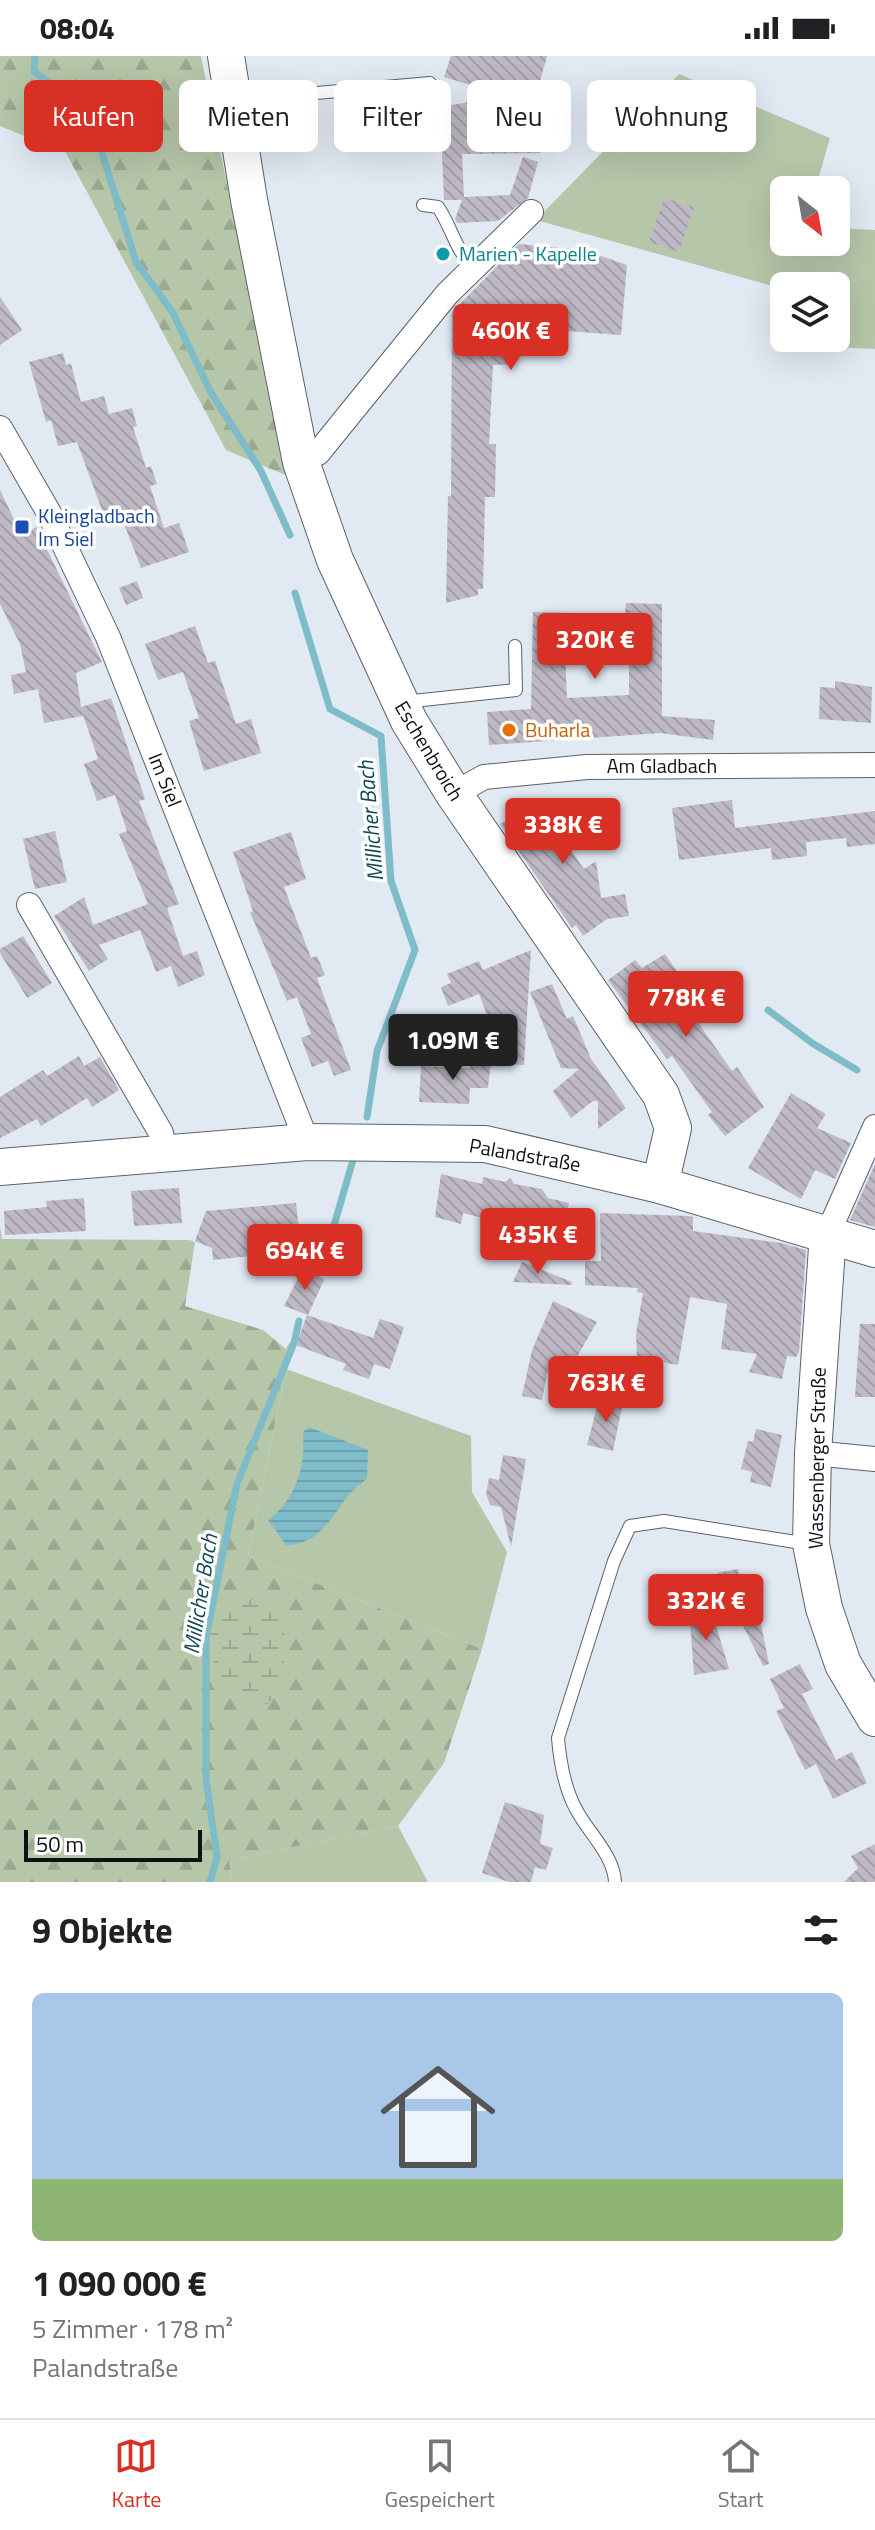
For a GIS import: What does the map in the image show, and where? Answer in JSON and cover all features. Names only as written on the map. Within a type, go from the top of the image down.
[{"type":"street","name":"Eschenbroich","points":[[226,56],[230,80]]},
{"type":"street","name":"Eschenbroich","points":[[243,152],[301,462],[335,560],[400,703],[454,794],[661,1095],[673,1128],[660,1185]]},
{"type":"street","points":[[301,462],[318,453],[344,425],[473,267],[531,212]]},
{"type":"street","name":"Im Siel","points":[[0,428],[49,513],[108,637],[307,1142]]},
{"type":"street","name":"Am Gladbach","points":[[454,794],[484,777],[587,767],[875,765]]},
{"type":"street","points":[[29,905],[161,1133],[165,1153]]},
{"type":"street","points":[[828,1233],[875,1127]]},
{"type":"street","name":"Palandstraße","points":[[0,1167],[307,1142],[485,1144],[660,1185],[708,1202],[828,1233],[875,1249]]},
{"type":"street","name":"Wassenberger Straße","points":[[828,1233],[813,1453],[811,1544],[824,1608],[843,1664],[875,1718]]},
{"type":"street","points":[[813,1453],[875,1459]]},
{"type":"lane","points":[[423,205],[438,207],[450,224],[461,256],[473,267]]},
{"type":"lane","points":[[400,703],[516,690],[515,646]]},
{"type":"lane","points":[[615,1882],[615,1870],[575,1808],[561,1763],[558,1738],[614,1561],[630,1526],[664,1521],[811,1544]]},
{"type":"green space","points":[[0,56],[201,56],[206,80],[179,80],[179,152],[220,152],[263,363],[290,477],[226,450],[64,152],[163,152],[163,80],[24,80],[24,136],[0,126]]},
{"type":"green space","points":[[679,74],[693,80],[673,80]]},
{"type":"green space","points":[[756,107],[830,138],[819,176],[770,176],[770,256],[850,256],[850,229],[875,230],[875,349],[850,348],[850,272],[770,272],[770,285],[536,220],[603,152],[756,152]]},
{"type":"green space","points":[[0,1226],[2,1239],[195,1242],[185,1306],[263,1330],[286,1349],[289,1343],[296,1346],[286,1369],[248,1556],[482,1649],[444,1763],[398,1826],[229,1860],[232,1882],[0,1882]]},
{"type":"green space","points":[[286,1369],[471,1436],[472,1492],[507,1552],[482,1649],[248,1556]]},
{"type":"green space","points":[[268,1595],[281,1620],[285,1649],[280,1679],[268,1704],[244,1697],[226,1682],[214,1661],[207,1637],[233,1610]]},
{"type":"green space","points":[[398,1826],[428,1882],[232,1882],[229,1860]]},
{"type":"water","points":[[309,1427],[368,1450],[367,1478],[314,1537],[286,1545],[268,1520],[286,1503],[297,1481],[303,1457],[303,1432]]},
{"type":"building","points":[[451,56],[547,56],[540,80],[467,80],[467,84],[444,77]]},
{"type":"building","points":[[467,102],[467,152],[540,152],[462,154],[464,197],[510,195],[523,157],[538,162],[528,198],[498,221],[457,223],[455,219],[462,200],[444,200],[442,152],[451,152],[451,105]]},
{"type":"building","points":[[664,198],[694,207],[679,252],[649,242]]},
{"type":"building","points":[[519,244],[584,250],[627,265],[621,335],[512,327],[514,364],[493,365],[489,444],[496,444],[495,497],[485,497],[483,589],[478,589],[478,595],[446,603],[448,496],[451,496],[452,312]]},
{"type":"building","points":[[0,297],[22,330],[0,345]]},
{"type":"building","points":[[63,353],[66,365],[71,364],[81,402],[104,396],[109,414],[132,408],[137,426],[133,427],[146,468],[151,466],[157,484],[150,486],[164,528],[179,523],[189,552],[141,568],[118,508],[103,513],[77,442],[58,446],[51,420],[46,422],[29,362]]},
{"type":"building","points":[[0,490],[22,536],[36,527],[102,662],[76,673],[81,707],[111,698],[145,799],[139,801],[179,904],[167,908],[183,956],[197,951],[205,975],[178,987],[171,966],[156,972],[140,930],[99,945],[108,959],[89,971],[54,916],[84,897],[93,925],[148,904],[119,834],[127,831],[115,795],[97,801],[84,764],[98,759],[82,712],[83,716],[44,723],[38,689],[14,694],[11,675],[26,672],[20,644],[0,604]]},
{"type":"building","points":[[137,581],[143,598],[126,605],[119,588]]},
{"type":"building","points":[[626,603],[662,604],[662,716],[715,720],[713,740],[660,733],[489,745],[487,712],[531,709],[533,612],[625,614]],"holes":[[[565,653],[629,655],[629,695],[567,698]]]},
{"type":"building","points":[[195,626],[208,663],[215,661],[236,724],[251,719],[261,753],[204,771],[189,721],[199,718],[183,672],[158,680],[145,644]]},
{"type":"building","points":[[835,681],[872,687],[871,723],[819,719],[820,687],[835,688]]},
{"type":"building","points":[[732,800],[735,828],[875,811],[875,844],[847,847],[846,838],[806,842],[807,856],[772,860],[771,848],[679,860],[672,808]]},
{"type":"building","points":[[586,802],[588,820],[565,824],[570,849],[584,869],[596,861],[601,898],[625,894],[629,916],[607,919],[583,936],[576,925],[572,928],[500,824],[525,812]]},
{"type":"building","points":[[55,831],[67,882],[35,889],[23,839]]},
{"type":"building","points":[[291,832],[306,879],[284,887],[311,958],[317,956],[325,975],[317,978],[351,1070],[334,1076],[328,1061],[312,1067],[301,1038],[311,1034],[297,997],[287,1001],[250,912],[253,911],[233,852]]},
{"type":"building","points":[[23,936],[52,983],[27,998],[0,953],[0,949]]},
{"type":"building","points":[[531,950],[524,1065],[506,1064],[479,994],[448,1006],[441,987],[451,983],[447,974],[479,961],[483,970]]},
{"type":"building","points":[[665,954],[708,1017],[699,1024],[732,1071],[737,1067],[764,1107],[725,1136],[708,1115],[712,1112],[672,1056],[667,1059],[608,980],[635,960],[642,968]]},
{"type":"building","points":[[552,984],[567,1019],[573,1016],[591,1059],[626,1108],[598,1129],[598,1101],[593,1101],[571,1118],[553,1091],[579,1069],[561,1068],[530,992]]},
{"type":"building","points":[[79,1056],[84,1066],[100,1057],[119,1090],[92,1107],[87,1098],[41,1126],[37,1119],[0,1138],[0,1097],[43,1070],[47,1076]]},
{"type":"building","points":[[470,1060],[491,1061],[488,1088],[470,1088],[469,1104],[419,1102],[421,1066],[470,1068]]},
{"type":"building","points":[[791,1093],[826,1114],[817,1128],[851,1143],[835,1179],[815,1170],[801,1199],[748,1168]]},
{"type":"building","points":[[875,1164],[875,1227],[850,1220]]},
{"type":"building","points":[[441,1174],[482,1184],[483,1177],[505,1182],[510,1178],[514,1184],[542,1189],[548,1198],[569,1203],[565,1221],[558,1226],[556,1235],[523,1258],[534,1231],[463,1213],[461,1224],[435,1217]]},
{"type":"building","points":[[179,1188],[182,1223],[134,1226],[131,1191]]},
{"type":"building","points":[[84,1198],[86,1231],[5,1235],[4,1211],[47,1207],[46,1201]]},
{"type":"building","points":[[296,1203],[301,1251],[213,1260],[212,1248],[195,1241],[206,1211]]},
{"type":"building","points":[[600,1213],[689,1216],[693,1217],[693,1231],[781,1243],[806,1250],[799,1352],[796,1357],[787,1356],[782,1379],[749,1372],[757,1354],[721,1349],[727,1304],[690,1297],[678,1365],[637,1358],[636,1334],[643,1293],[637,1292],[638,1288],[585,1285],[585,1261],[601,1261]]},
{"type":"building","points":[[522,1262],[572,1282],[571,1285],[513,1282]]},
{"type":"building","points":[[304,1266],[324,1280],[308,1315],[284,1306]]},
{"type":"building","points":[[553,1301],[597,1322],[566,1376],[548,1369],[542,1400],[522,1396],[532,1350]]},
{"type":"building","points":[[307,1315],[373,1338],[380,1319],[404,1327],[390,1369],[374,1364],[369,1379],[343,1370],[346,1364],[296,1345]]},
{"type":"building","points":[[860,1324],[875,1324],[875,1397],[855,1397]]},
{"type":"building","points":[[600,1395],[623,1402],[613,1451],[587,1445]]},
{"type":"building","points":[[756,1429],[782,1435],[771,1487],[750,1482],[752,1472],[741,1469],[748,1441],[753,1442]]},
{"type":"building","points":[[503,1455],[526,1459],[511,1547],[501,1507],[490,1505],[486,1494],[489,1478],[499,1480]]},
{"type":"building","points":[[738,1569],[745,1611],[758,1609],[769,1664],[763,1666],[717,1573]]},
{"type":"building","points":[[710,1605],[729,1669],[694,1675],[689,1608]]},
{"type":"building","points":[[800,1664],[813,1689],[802,1694],[836,1760],[852,1752],[867,1783],[833,1799],[816,1764],[805,1770],[776,1711],[784,1708],[770,1679]]},
{"type":"building","points":[[505,1802],[544,1815],[540,1844],[553,1848],[546,1870],[535,1867],[531,1882],[509,1882],[482,1873]]},
{"type":"building","points":[[875,1844],[875,1882],[844,1882],[858,1868],[851,1856]]},
{"type":"waterway","name":"Millicher Bach","points":[[35,56],[34,72],[77,101],[97,137],[136,262],[173,313],[210,391],[261,471],[290,535]]},
{"type":"waterway","name":"Millicher Bach","points":[[295,593],[330,709],[381,736],[391,881],[415,950],[377,1051],[367,1117]]},
{"type":"waterway","points":[[768,1010],[812,1043],[857,1070]]},
{"type":"waterway","name":"Millicher Bach","points":[[321,1270],[353,1160]]},
{"type":"waterway","name":"Millicher Bach","points":[[210,1882],[217,1857],[206,1779],[206,1637],[237,1484],[294,1343],[299,1321]]},
{"type":"place","name":"Marien - Kapelle","points":[[443,254]]},
{"type":"place","name":"Kleingladbach Im Siel","points":[[22,527]]},
{"type":"place","name":"Buharla","points":[[509,730]]}]
